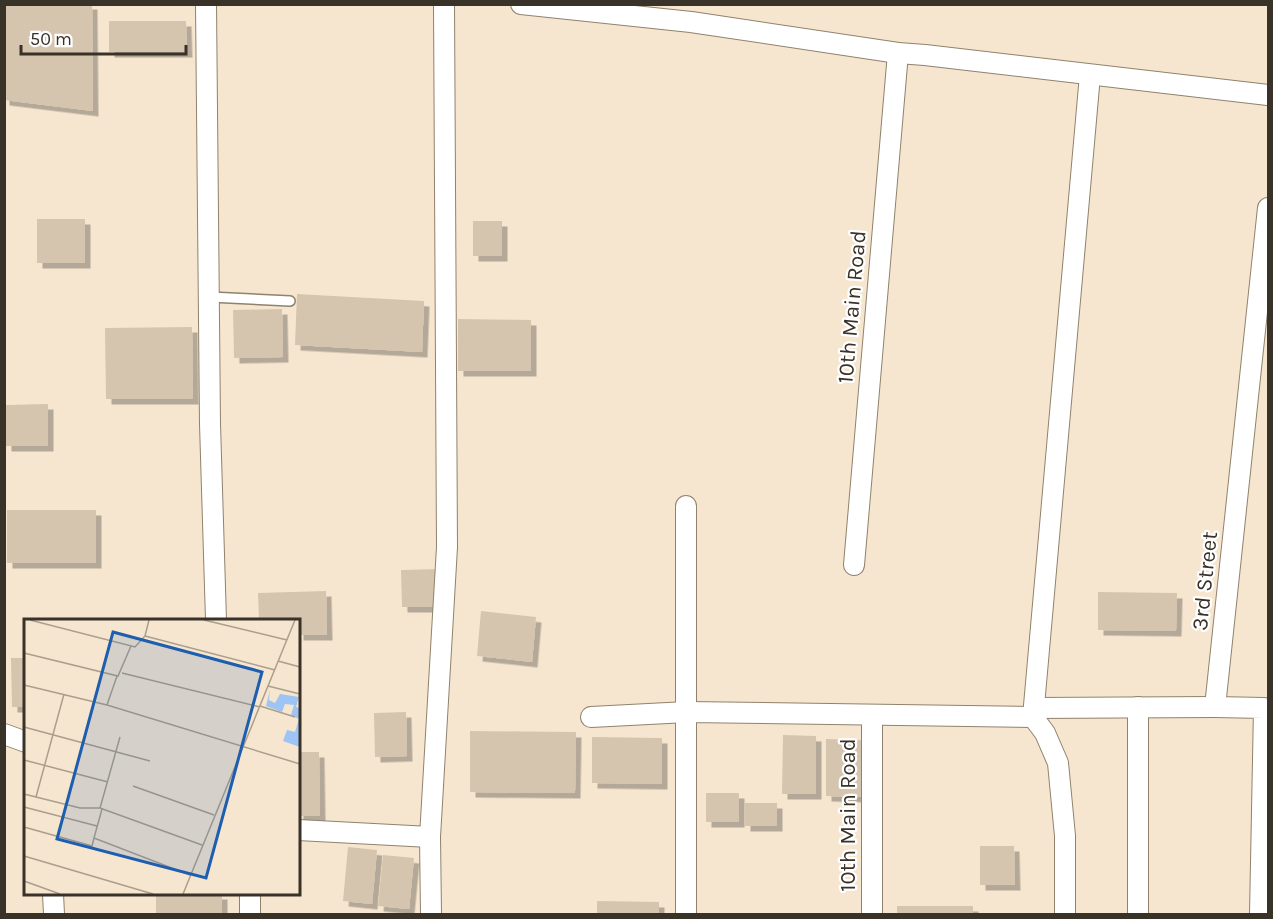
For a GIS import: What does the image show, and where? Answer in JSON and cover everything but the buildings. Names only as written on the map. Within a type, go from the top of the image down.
[{"type":"street","points":[[206,4],[210,424],[216,619]]},
{"type":"street","points":[[431,915],[430,837],[447,547],[444,4]]},
{"type":"street","points":[[521,4],[691,22],[898,53],[1269,96]]},
{"type":"street","name":"10th Main Road","points":[[854,565],[898,53]]},
{"type":"street","points":[[1065,915],[1065,836],[1058,763],[1046,733],[1034,713],[1090,75]]},
{"type":"street","name":"3rd Street","points":[[1215,707],[1269,208]]},
{"type":"street","points":[[686,506],[686,915]]},
{"type":"street","points":[[1138,707],[1138,915]]},
{"type":"street","points":[[591,717],[687,712],[872,715],[1034,713],[1138,707],[1264,708],[1260,915]]},
{"type":"street","name":"10th Main Road","points":[[872,715],[872,915]]},
{"type":"street","points":[[4,734],[24,741]]},
{"type":"street","points":[[300,830],[430,837]]},
{"type":"street","points":[[53,895],[54,915]]},
{"type":"street","points":[[250,895],[250,915]]},
{"type":"lane","points":[[210,297],[290,301]]}]
